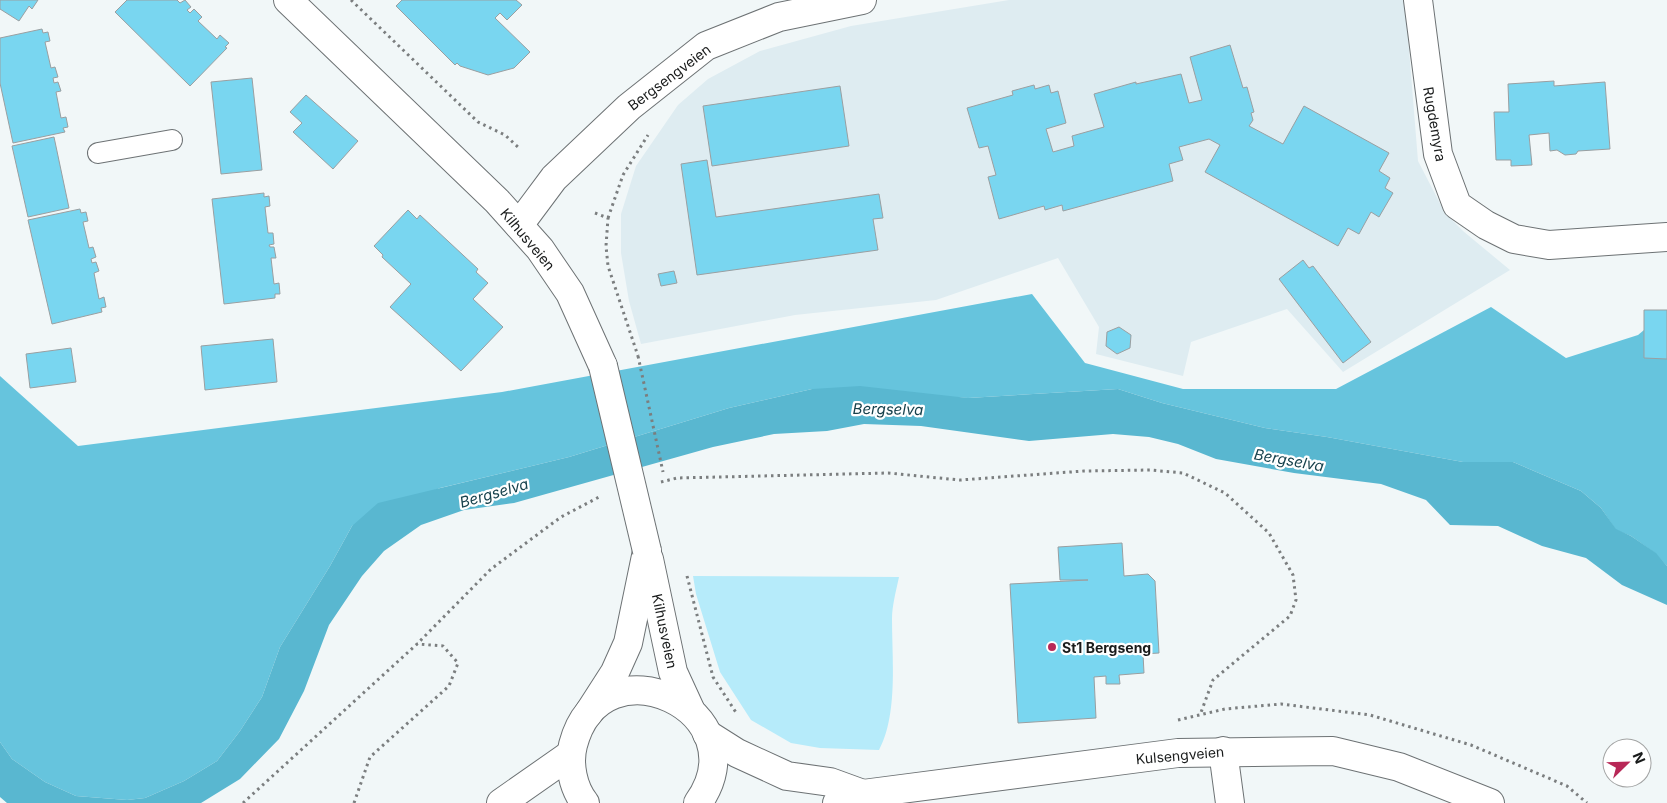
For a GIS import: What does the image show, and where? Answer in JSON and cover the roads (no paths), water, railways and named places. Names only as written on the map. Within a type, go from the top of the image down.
[{"type":"main road","name":"Kilhusveien","points":[[288,0],[519,225],[540,249],[570,292],[603,366],[647,551],[673,672],[690,709]]},
{"type":"main road","name":"Bergsengveien","points":[[519,225],[554,178],[629,106],[706,46],[779,17],[862,0]]},
{"type":"main road","name":"Rugdemyra","points":[[1418,0],[1438,154],[1457,204],[1486,225],[1514,240],[1549,245],[1667,237]]},
{"type":"main road","name":"Kilhusveien","points":[[571,754],[576,733],[615,672],[628,643],[647,551]]},
{"type":"main road","points":[[588,714],[606,700],[627,691],[649,690],[657,692],[671,696],[690,709],[707,734],[712,754],[711,775],[704,794],[698,803]]},
{"type":"main road","name":"Kulsengveien","points":[[707,734],[737,753],[787,776],[830,782],[863,798]]},
{"type":"main road","points":[[1223,750],[1230,803]]},
{"type":"main road","name":"Kulsengveien","points":[[837,803],[1178,753],[1223,750],[1333,751],[1399,767],[1490,803]]},
{"type":"main road","points":[[501,803],[571,754]]},
{"type":"main road","points":[[571,754],[573,779],[585,803]]},
{"type":"lane","points":[[98,153],[172,140]]},
{"type":"water","name":"Bergselva","points":[[860,386],[968,398],[1118,389],[1162,403],[1265,428],[1327,437],[1463,462],[1513,462],[1581,491],[1601,508],[1616,529],[1631,536],[1656,553],[1667,566],[1667,605],[1622,585],[1586,558],[1542,546],[1498,526],[1450,525],[1426,500],[1381,484],[1294,473],[1216,459],[1178,444],[1149,437],[1113,434],[1029,441],[921,426],[864,424],[827,431],[774,434],[713,447],[514,503],[464,510],[421,525],[384,551],[362,576],[329,625],[304,691],[279,739],[240,779],[201,803],[7,803],[0,797],[0,742],[12,759],[45,782],[76,796],[127,800],[145,798],[184,781],[217,761],[240,731],[262,697],[280,647],[330,566],[352,526],[378,503],[569,457],[729,408],[812,389]]},
{"type":"place","name":"St1 Bergseng","points":[[1052,647]]}]
